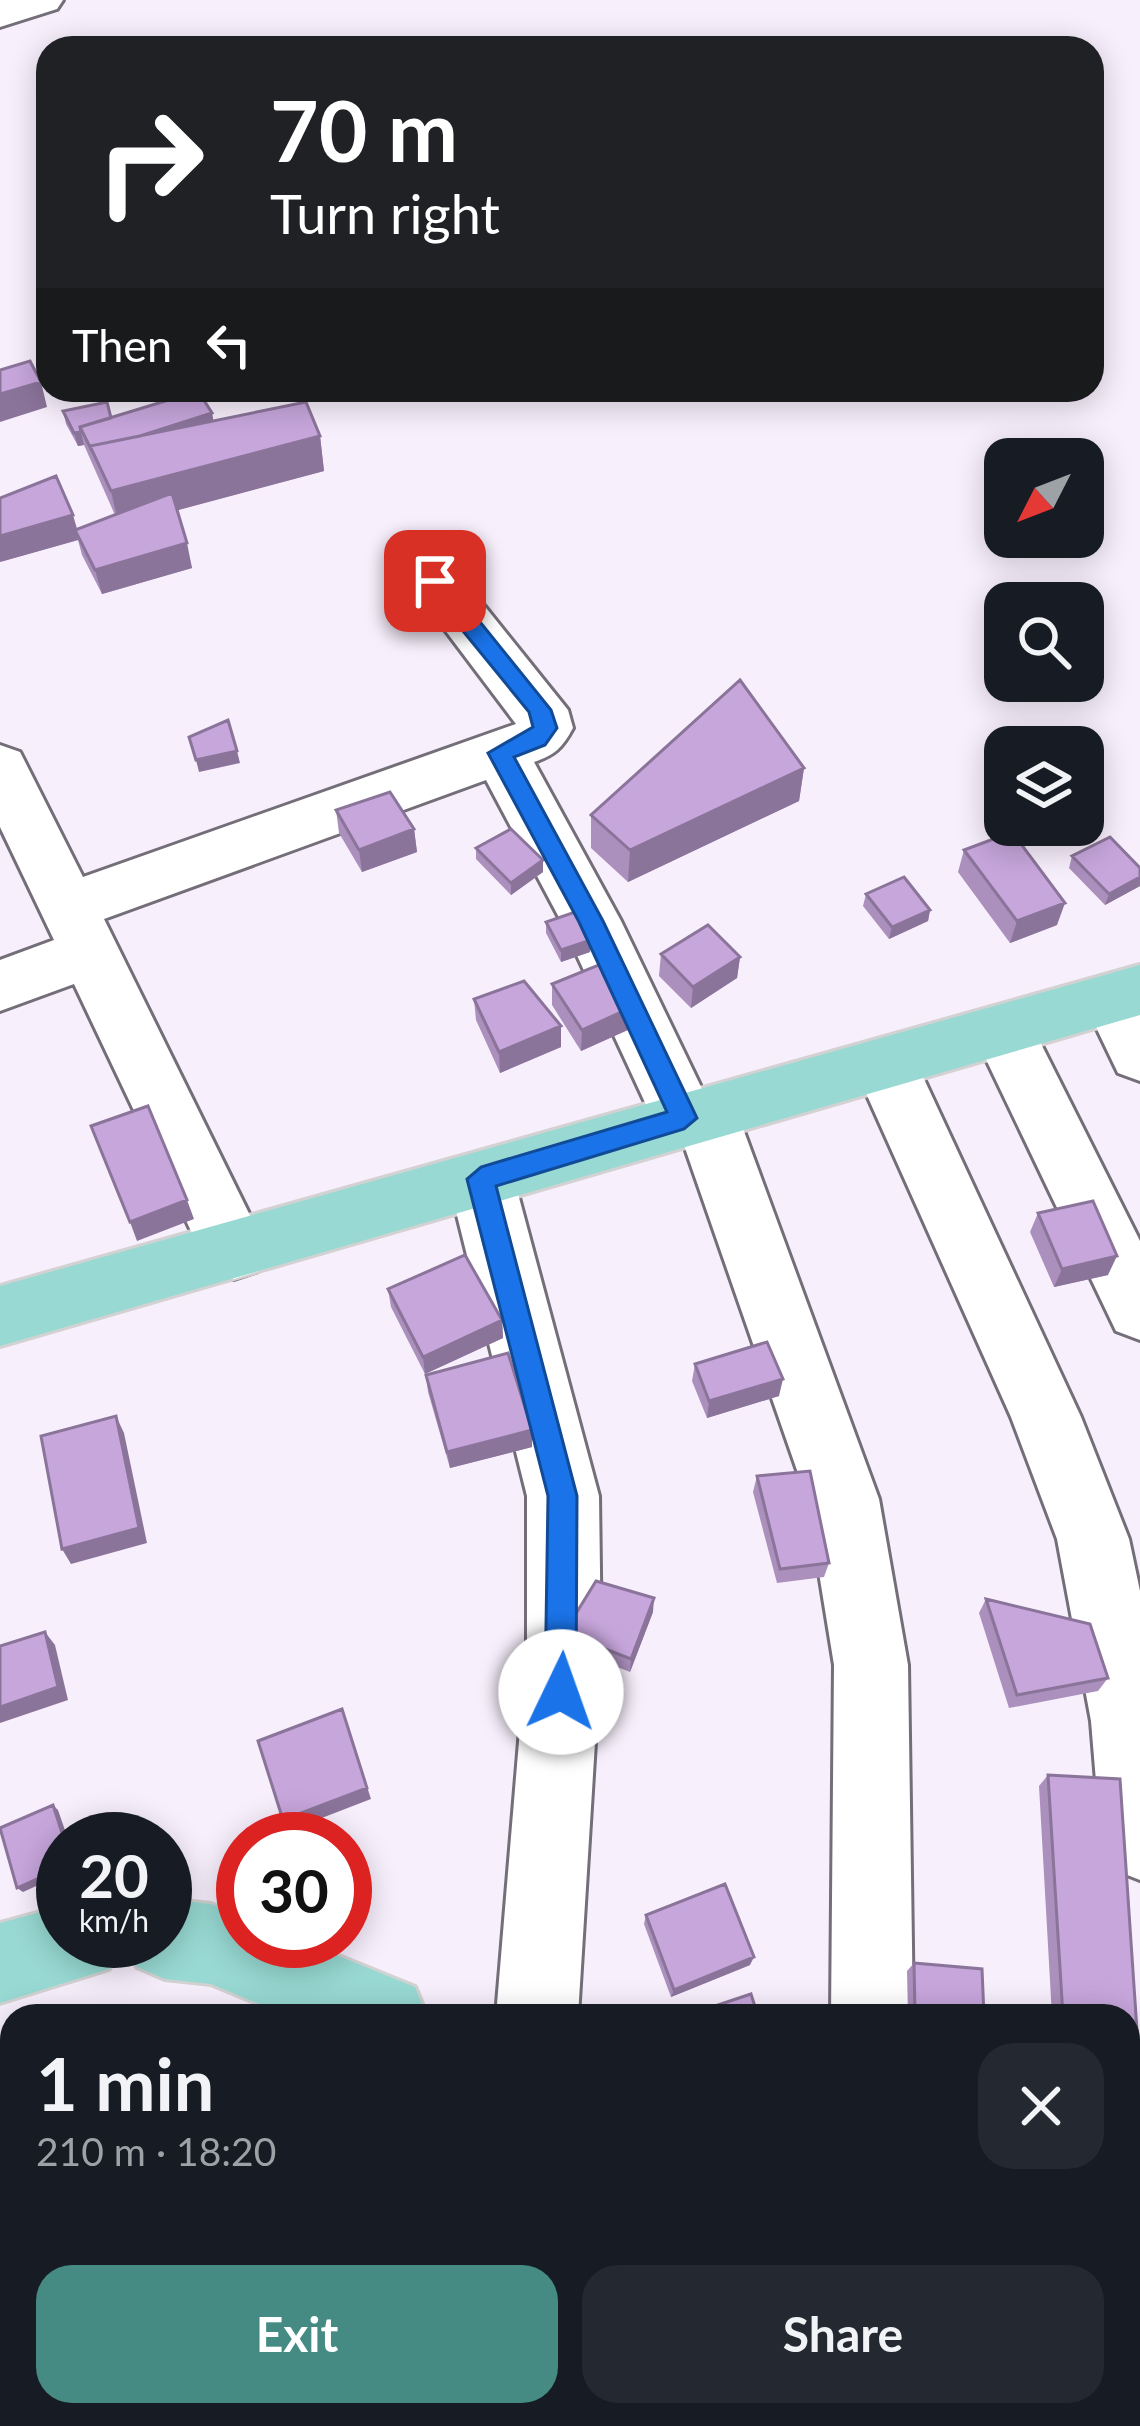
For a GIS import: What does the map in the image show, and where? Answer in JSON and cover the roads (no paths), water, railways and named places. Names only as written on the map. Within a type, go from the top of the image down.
[{"type":"main road","points":[[0,1316],[1126,994]]},
{"type":"main road","points":[[192,1942],[211,1944],[357,2004]]},
{"type":"main road","points":[[0,1963],[36,1953]]},
{"type":"street","points":[[0,14],[42,0]]},
{"type":"street","points":[[0,986],[79,929],[537,739],[545,728],[540,710],[435,581]]},
{"type":"street","points":[[500,753],[695,1116],[843,1499],[871,1665],[872,2004]]},
{"type":"street","points":[[0,767],[234,1250]]},
{"type":"street","points":[[1126,994],[1140,1055]]},
{"type":"street","points":[[1003,1030],[1140,1310]]},
{"type":"street","points":[[885,1064],[1046,1417],[1093,1539],[1129,1721],[1140,1841]]},
{"type":"street","points":[[481,1179],[562,1496],[564,1646],[538,2004]]}]
